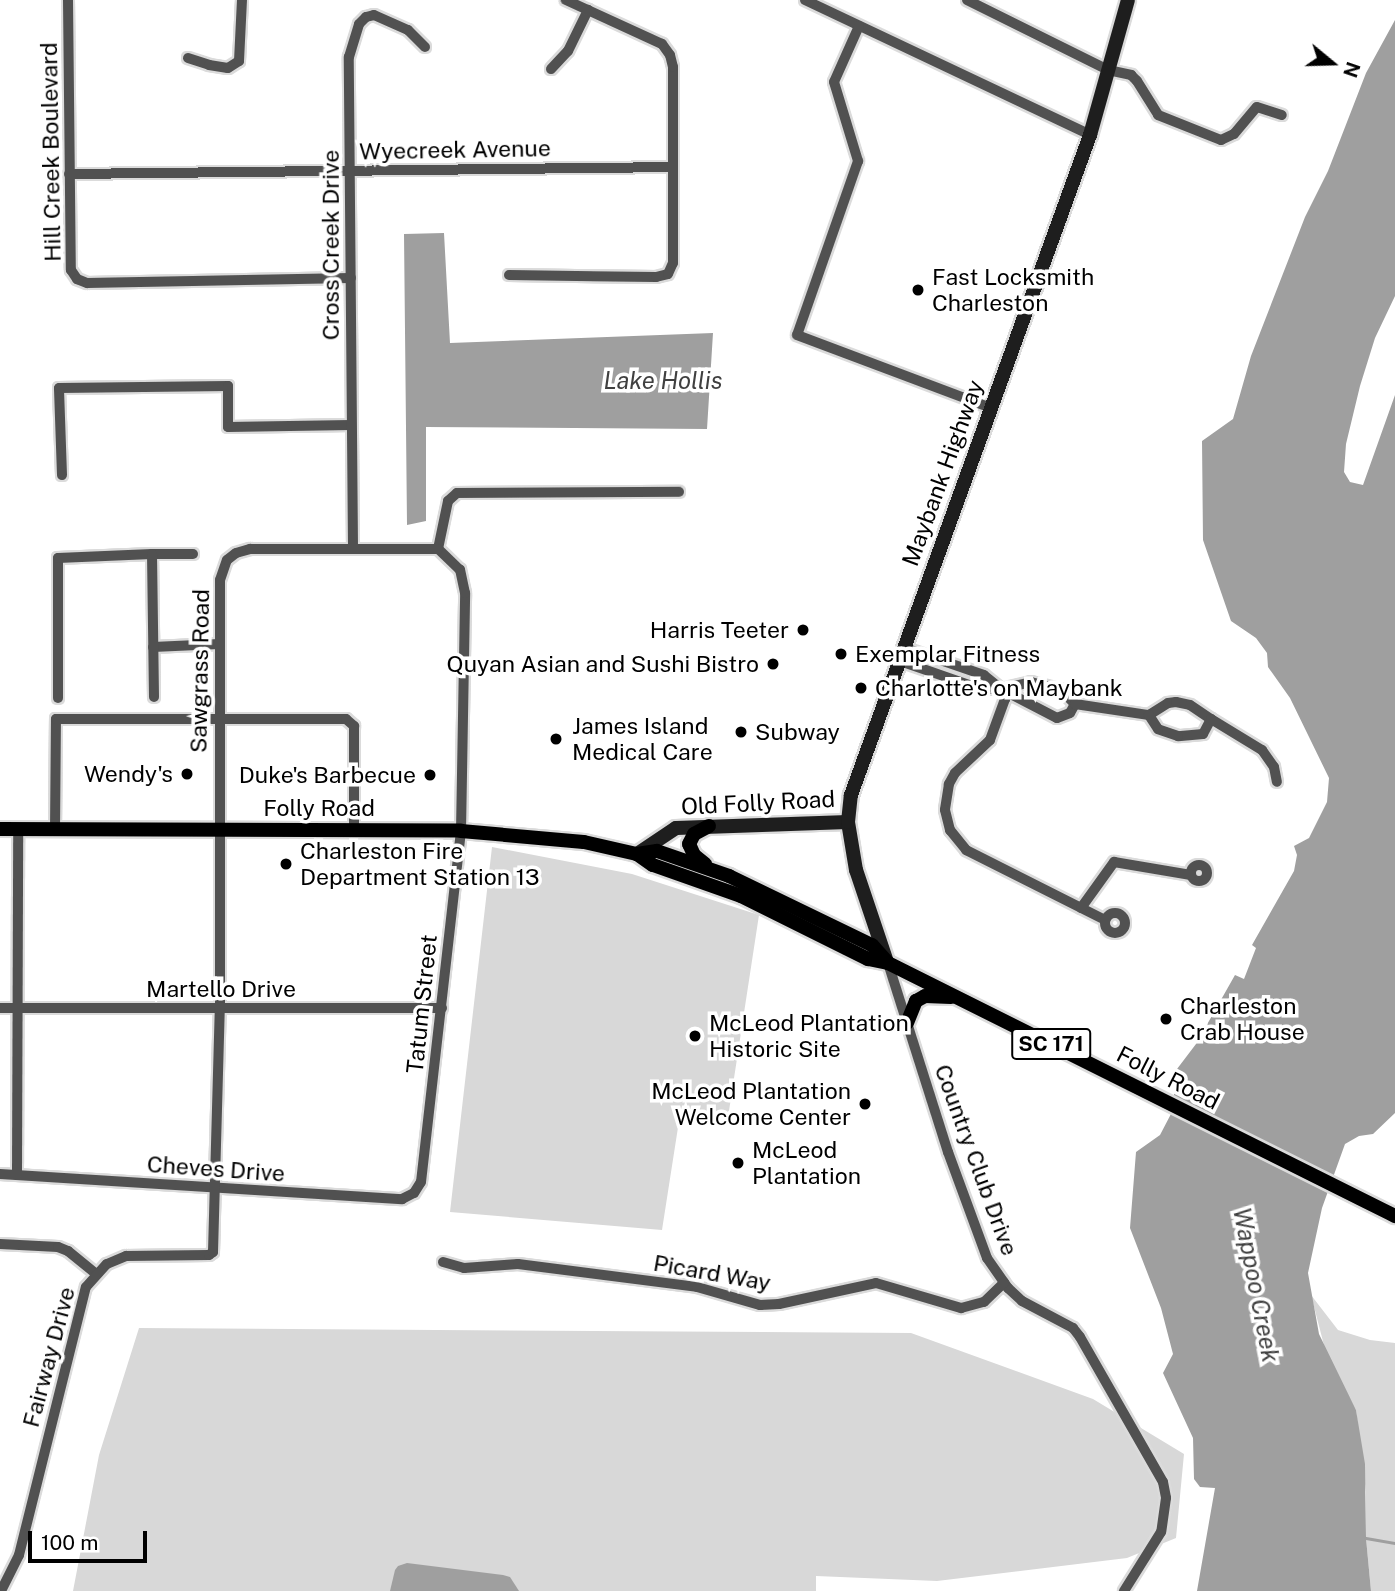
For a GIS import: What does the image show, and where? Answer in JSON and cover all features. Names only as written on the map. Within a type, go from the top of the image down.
[{"type":"main road","name":"Maybank Highway","points":[[888,963],[856,870],[848,822],[851,795],[1090,135],[1128,0]]},
{"type":"main road","name":"Old Folly Road","points":[[637,854],[676,828],[848,822]]},
{"type":"main road","points":[[709,826],[694,834],[690,850],[700,861],[721,873]]},
{"type":"main road","name":"Folly Road","points":[[0,829],[461,831],[583,842],[637,854],[657,851],[721,873],[872,945],[888,963]]},
{"type":"main road","name":"Folly Road","points":[[637,854],[653,865],[741,896],[868,959],[888,963],[1392,1215]]},
{"type":"main road","points":[[907,1023],[911,1008],[925,996],[960,998]]},
{"type":"street","name":"Hill Creek Boulevard","points":[[68,0],[71,270],[77,279],[87,283],[351,278]]},
{"type":"street","points":[[188,58],[228,68],[239,61],[242,0]]},
{"type":"street","points":[[509,275],[656,277],[668,274],[673,263],[673,67],[670,55],[662,44],[566,0]]},
{"type":"street","points":[[805,0],[1090,135]]},
{"type":"street","points":[[967,0],[1108,71],[1130,75],[1138,80],[1158,116],[1221,140],[1234,134],[1256,107],[1282,116]]},
{"type":"street","points":[[551,69],[568,51],[588,10]]},
{"type":"street","name":"Cross Creek Drive","points":[[353,547],[349,57],[359,23],[374,15],[408,30],[425,47]]},
{"type":"street","points":[[859,26],[834,82],[858,161],[797,335],[991,408]]},
{"type":"street","name":"Wyecreek Avenue","points":[[69,174],[673,167]]},
{"type":"street","points":[[62,475],[59,388],[228,386],[228,427],[351,425]]},
{"type":"street","points":[[461,831],[464,581],[455,562],[438,549],[447,501],[457,493],[679,492]]},
{"type":"street","name":"Sawgrass Road","points":[[217,1189],[220,1008],[220,580],[227,560],[236,553],[250,549],[438,549]]},
{"type":"street","points":[[152,554],[154,697]]},
{"type":"street","points":[[58,698],[58,558],[193,554]]},
{"type":"street","points":[[153,647],[219,644]]},
{"type":"street","points":[[903,655],[981,689],[1001,689],[1031,682],[1048,684],[1060,689],[1075,704],[1149,715],[1168,703],[1190,705],[1262,750],[1274,766],[1278,782]]},
{"type":"street","points":[[1001,689],[1057,718],[1070,713],[1075,704]]},
{"type":"street","points":[[1001,689],[1005,699],[990,740],[955,773],[949,784],[945,810],[950,830],[966,850],[1105,920]]},
{"type":"street","points":[[1149,715],[1158,729],[1185,736],[1203,734],[1212,719]]},
{"type":"street","points":[[55,830],[56,719],[346,719],[354,726],[354,831]]},
{"type":"street","points":[[17,1175],[18,829]]},
{"type":"street","name":"Tatum Street","points":[[421,1182],[461,831]]},
{"type":"street","points":[[1081,908],[1114,862],[1191,875]]},
{"type":"street","name":"Country Club Drive","points":[[888,963],[952,1164],[988,1258],[1004,1283],[1022,1301],[1073,1328],[1163,1482],[1166,1498],[1161,1532],[1124,1591]]},
{"type":"street","name":"Martello Drive","points":[[0,1008],[442,1008]]},
{"type":"street","name":"Cheves Drive","points":[[0,1174],[402,1199],[414,1193],[421,1182]]},
{"type":"street","name":"Fairway Drive","points":[[1,1591],[19,1555],[79,1303],[95,1273],[118,1259],[137,1254],[209,1255],[215,1242],[217,1189]]},
{"type":"street","points":[[0,1244],[58,1247],[68,1251],[95,1273]]},
{"type":"street","name":"Picard Way","points":[[443,1262],[464,1268],[518,1264],[696,1287],[760,1305],[779,1304],[876,1283],[961,1308],[984,1302],[1004,1283]]},
{"type":"shaded area","points":[[492,847],[632,874],[759,915],[727,1124],[679,1121],[662,1230],[450,1212]]},
{"type":"shaded area","points":[[1311,1295],[1338,1330],[1370,1340],[1395,1343],[1395,1591],[1371,1591],[1366,1538],[1366,1492],[1356,1410],[1326,1353]]},
{"type":"shaded area","points":[[139,1328],[911,1333],[1093,1399],[1184,1454],[1176,1538],[1127,1558],[937,1581],[816,1576],[816,1591],[73,1591],[99,1455]]},
{"type":"water","name":"Wappoo Creek","points":[[1395,20],[1395,296],[1375,338],[1360,386],[1346,444],[1344,472],[1350,482],[1363,485],[1395,395],[1395,1113],[1373,1134],[1359,1136],[1345,1144],[1322,1208],[1308,1273],[1319,1334],[1356,1410],[1365,1464],[1366,1538],[1371,1591],[1197,1591],[1215,1488],[1200,1487],[1194,1479],[1193,1438],[1163,1373],[1173,1354],[1161,1308],[1130,1228],[1136,1152],[1160,1135],[1172,1112],[1177,1069],[1196,1044],[1235,975],[1244,979],[1256,948],[1252,945],[1294,871],[1297,855],[1294,846],[1309,838],[1327,802],[1329,778],[1290,698],[1268,667],[1267,653],[1256,638],[1231,621],[1203,540],[1202,441],[1233,419],[1251,356],[1305,217],[1328,171],[1366,73]]},
{"type":"water","name":"Lake Hollis","points":[[444,233],[450,343],[713,333],[707,429],[426,427],[426,521],[407,525],[404,234]]},
{"type":"water","points":[[407,1563],[503,1575],[510,1577],[519,1591],[390,1591],[395,1570]]},
{"type":"waterway","points":[[1366,1538],[1395,1543]]},
{"type":"place","name":"Fast Locksmith Charleston","points":[[918,290]]},
{"type":"place","name":"Harris Teeter","points":[[803,630]]},
{"type":"place","name":"Exemplar Fitness","points":[[841,654]]},
{"type":"place","name":"Quyan Asian and Sushi Bistro","points":[[773,664]]},
{"type":"place","name":"Charlotte's on Maybank","points":[[861,688]]},
{"type":"place","name":"Subway","points":[[741,732]]},
{"type":"place","name":"James Island Medical Care","points":[[556,739]]},
{"type":"place","name":"Wendy's","points":[[187,774]]},
{"type":"place","name":"Duke's Barbecue","points":[[430,775]]},
{"type":"place","name":"Charleston Fire Department Station 13","points":[[286,864]]},
{"type":"place","name":"Charleston Crab House","points":[[1166,1019]]},
{"type":"place","name":"McLeod Plantation Historic Site","points":[[695,1036]]},
{"type":"place","name":"McLeod Plantation Welcome Center","points":[[865,1104]]},
{"type":"place","name":"McLeod Plantation","points":[[738,1163]]}]
